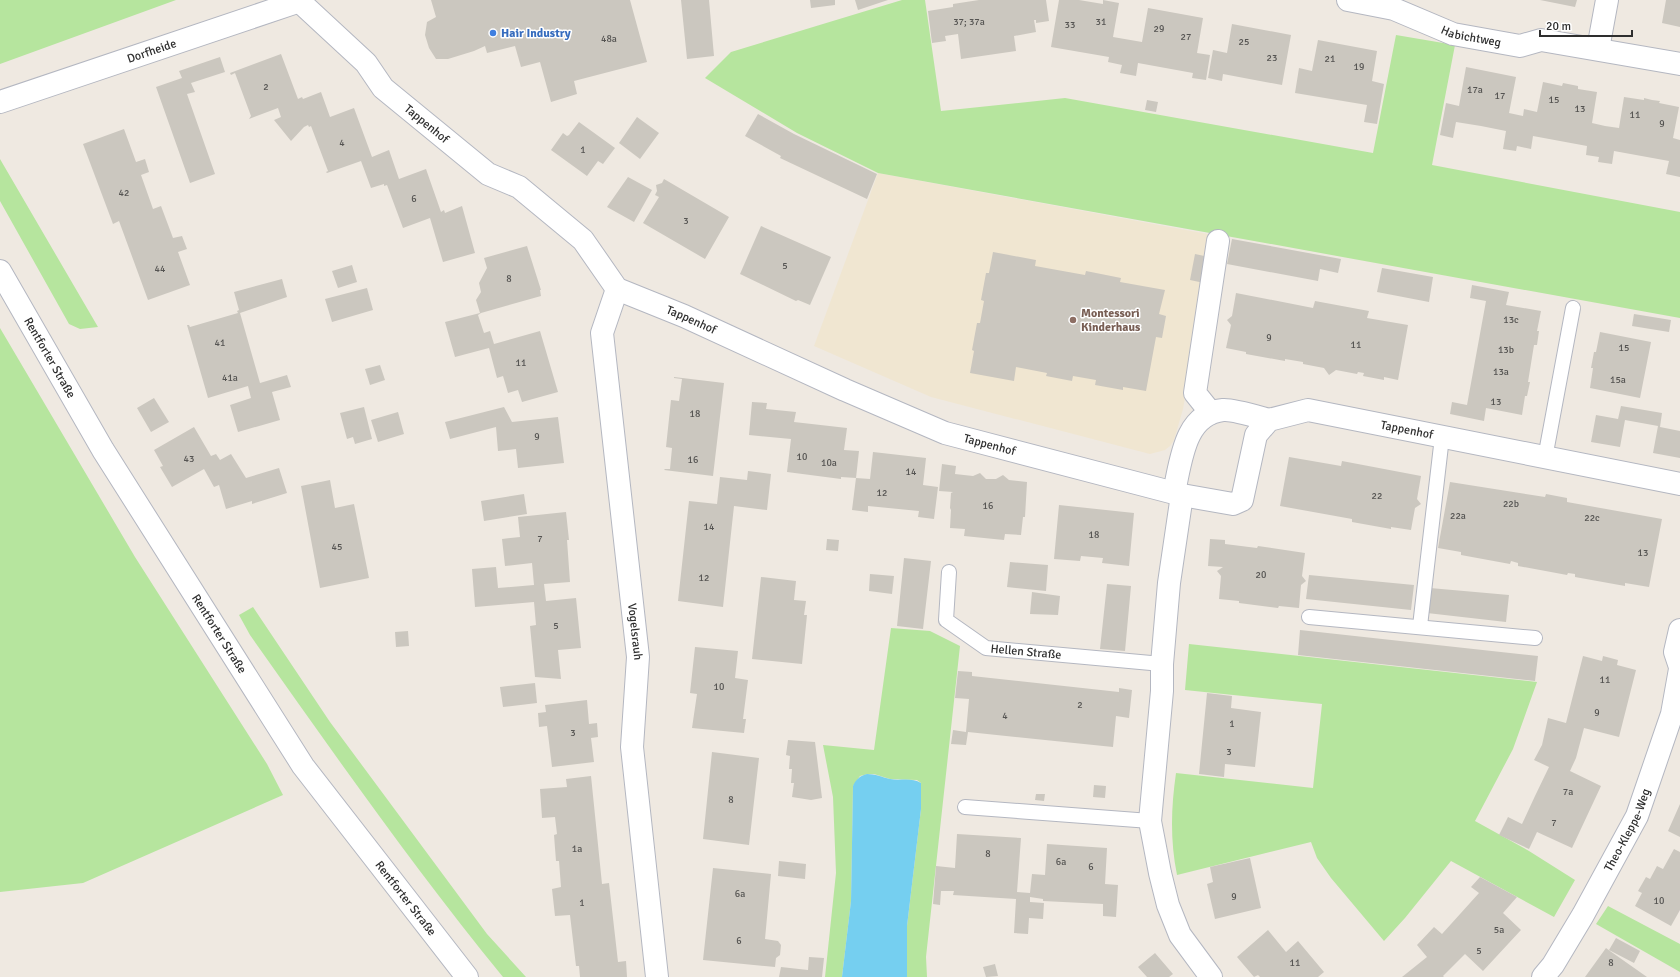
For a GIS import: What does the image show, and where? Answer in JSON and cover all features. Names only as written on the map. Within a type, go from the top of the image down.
[{"type":"street","name":"Habichtweg","points":[[1348,0],[1394,9],[1453,34],[1520,46],[1541,40],[1680,64]]},
{"type":"street","points":[[1598,49],[1606,0]]},
{"type":"street","name":"Dorfheide","points":[[0,102],[301,1]]},
{"type":"street","name":"Tappenhof","points":[[301,1],[366,63],[383,88],[488,174],[519,187],[583,240],[617,289],[684,316],[845,390],[945,433],[1178,493],[1233,504],[1242,500],[1256,435],[1269,420]]},
{"type":"street","points":[[1211,414],[1195,392],[1218,242]]},
{"type":"street","name":"Rentforter Straße","points":[[0,271],[103,450],[303,766],[468,977]]},
{"type":"street","name":"Vogelsrauh","points":[[617,289],[602,334],[638,657],[632,747],[657,977]]},
{"type":"street","name":"Tappenhof","points":[[1178,493],[1186,440],[1195,424],[1211,414],[1224,410],[1269,420],[1308,410],[1680,484]]},
{"type":"street","points":[[1178,493],[1162,664],[1162,691],[1150,821],[1168,905],[1180,935],[1211,977]]},
{"type":"street","name":"Theo-Kleppe-Weg","points":[[1543,977],[1553,965],[1583,916],[1637,816],[1672,714],[1680,668],[1675,652],[1680,630]]},
{"type":"lane","points":[[1545,458],[1573,308]]},
{"type":"lane","points":[[1420,626],[1442,437]]},
{"type":"lane","name":"Hellen Straße","points":[[949,572],[946,620],[986,648],[1162,664]]},
{"type":"lane","points":[[1309,617],[1420,626],[1535,638]]},
{"type":"lane","points":[[965,807],[1150,821]]},
{"type":"shaded area","points":[[878,173],[1213,235],[1183,409],[1174,440],[1170,446],[1165,450],[1150,454],[931,397],[814,346]]},
{"type":"green space","points":[[0,0],[176,0],[0,64]]},
{"type":"green space","points":[[902,0],[925,0],[941,111],[1065,98],[1373,153],[1396,35],[1455,45],[1432,165],[1680,212],[1680,318],[878,173],[797,133],[705,78],[731,52]]},
{"type":"green space","points":[[0,159],[98,327],[80,329],[69,324],[0,201]]},
{"type":"green space","points":[[0,328],[135,557],[267,764],[283,795],[83,883],[0,892]]},
{"type":"green space","points":[[253,607],[330,722],[487,934],[526,977],[503,977],[405,851],[250,635],[239,615]]},
{"type":"green space","points":[[891,628],[930,631],[960,646],[926,957],[927,977],[907,977],[907,926],[921,809],[921,783],[917,780],[890,779],[874,774],[868,774],[860,776],[853,786],[851,901],[842,977],[825,977],[836,873],[833,797],[823,745],[874,750]]},
{"type":"green space","points":[[1189,644],[1537,682],[1513,749],[1475,821],[1529,851],[1575,880],[1554,917],[1451,861],[1405,918],[1384,941],[1331,878],[1317,858],[1311,842],[1177,875],[1172,837],[1173,799],[1176,773],[1313,788],[1322,704],[1185,690]]},
{"type":"green space","points":[[1608,906],[1680,944],[1680,972],[1596,924]]},
{"type":"water","points":[[867,774],[894,780],[914,780],[921,783],[921,809],[907,926],[907,977],[842,977],[851,901],[853,786],[858,778]]},
{"type":"building","points":[[431,0],[630,0],[647,62],[574,81],[577,94],[551,102],[540,62],[521,67],[515,46],[487,53],[485,46],[448,59],[436,59],[429,48],[425,35],[427,22],[436,17]]},
{"type":"building","points":[[681,0],[709,0],[714,56],[687,59]]},
{"type":"building","points":[[810,0],[835,0],[835,5],[811,8]]},
{"type":"building","points":[[855,0],[888,0],[858,10]]},
{"type":"building","points":[[979,0],[1046,0],[1049,21],[1036,23],[1036,20],[1034,20],[1036,32],[1014,36],[1016,51],[961,59],[958,34],[945,36],[946,41],[932,43],[928,11],[953,7],[953,4]]},
{"type":"building","points":[[1059,0],[1079,0],[1103,4],[1103,0],[1119,3],[1113,37],[1142,42],[1148,8],[1203,18],[1197,53],[1210,55],[1206,80],[1192,78],[1193,73],[1138,63],[1136,76],[1120,73],[1122,65],[1108,62],[1109,57],[1051,47]]},
{"type":"building","points":[[1540,0],[1577,0],[1575,7]]},
{"type":"building","points":[[1666,0],[1680,0],[1680,27],[1662,23]]},
{"type":"building","points":[[1232,24],[1291,35],[1282,85],[1223,74],[1222,81],[1208,78],[1213,50],[1227,53]]},
{"type":"building","points":[[1318,40],[1377,51],[1372,81],[1384,84],[1377,124],[1364,122],[1367,105],[1295,93],[1299,68],[1312,71]]},
{"type":"building","points":[[281,54],[298,99],[302,97],[303,99],[321,92],[330,117],[354,108],[372,157],[389,150],[399,179],[426,169],[441,212],[444,210],[445,213],[462,206],[475,253],[443,262],[430,218],[403,228],[387,185],[384,186],[384,184],[371,188],[361,161],[327,173],[326,172],[328,171],[311,126],[309,127],[308,125],[304,127],[291,141],[274,120],[281,117],[278,108],[249,119],[251,116],[235,73],[231,75],[230,73]]},
{"type":"building","points":[[220,57],[225,72],[191,83],[195,92],[187,94],[215,174],[190,183],[156,87],[182,78],[179,71]]},
{"type":"building","points":[[1466,67],[1516,77],[1509,113],[1523,116],[1524,109],[1537,112],[1543,82],[1562,86],[1563,83],[1578,86],[1578,89],[1597,92],[1592,123],[1605,126],[1619,128],[1624,97],[1644,100],[1644,98],[1679,107],[1673,138],[1680,140],[1680,177],[1666,174],[1669,161],[1614,151],[1612,164],[1598,162],[1599,157],[1586,155],[1587,146],[1533,136],[1531,149],[1517,146],[1516,151],[1503,149],[1506,131],[1481,126],[1456,122],[1453,138],[1440,135],[1446,103],[1459,106]]},
{"type":"building","points":[[1147,100],[1158,102],[1156,112],[1145,110]]},
{"type":"building","points":[[758,114],[794,134],[877,174],[867,199],[780,158],[781,156],[745,136]]},
{"type":"building","points":[[637,117],[659,133],[640,159],[619,143]]},
{"type":"building","points":[[579,122],[615,148],[603,164],[598,161],[587,176],[551,150],[563,133],[567,136],[569,135]]},
{"type":"building","points":[[124,129],[136,162],[145,159],[149,172],[141,175],[153,209],[161,206],[173,238],[182,236],[187,249],[178,252],[190,285],[148,300],[119,221],[113,224],[83,144]]},
{"type":"building","points":[[628,177],[652,190],[634,222],[607,207]]},
{"type":"building","points":[[664,179],[729,217],[705,259],[643,223],[659,197],[655,195],[657,191],[656,185],[662,183]]},
{"type":"building","points":[[761,226],[831,257],[810,305],[798,300],[796,301],[740,274]]},
{"type":"building","points":[[1232,239],[1341,259],[1338,273],[1320,269],[1318,281],[1227,264]]},
{"type":"building","points":[[527,246],[541,290],[541,296],[478,315],[484,333],[490,331],[494,344],[540,331],[558,392],[522,402],[518,390],[508,393],[503,376],[497,378],[489,348],[455,357],[445,322],[480,313],[476,300],[481,292],[479,283],[487,268],[484,258]]},
{"type":"building","name":"Montessori Kinderhaus","points":[[993,252],[1036,260],[1035,266],[1085,275],[1086,271],[1121,278],[1120,282],[1165,290],[1159,314],[1166,316],[1162,338],[1156,337],[1146,391],[1123,387],[1123,390],[1095,385],[1096,380],[1073,376],[1072,381],[1046,376],[1047,373],[1016,367],[1014,381],[970,373],[974,351],[972,350],[977,323],[980,323],[984,301],[981,300],[986,273],[989,273]]},
{"type":"building","points":[[1195,254],[1209,257],[1204,283],[1190,280]]},
{"type":"building","points":[[352,265],[357,282],[338,288],[332,271]]},
{"type":"building","points":[[1382,268],[1433,277],[1429,302],[1377,292]]},
{"type":"building","points":[[282,279],[287,297],[240,313],[260,383],[287,375],[291,387],[272,392],[280,420],[238,432],[230,405],[251,398],[248,386],[208,398],[187,325],[190,327],[238,313],[237,311],[239,310],[234,292]]},
{"type":"building","points":[[1472,285],[1509,292],[1506,305],[1541,311],[1537,331],[1539,331],[1537,345],[1534,345],[1528,382],[1530,382],[1527,396],[1525,396],[1522,415],[1486,408],[1484,421],[1450,414],[1452,402],[1467,405],[1486,301],[1470,298]]},
{"type":"building","points":[[367,288],[373,310],[332,322],[325,299]]},
{"type":"building","points":[[1236,293],[1313,308],[1315,301],[1369,311],[1367,318],[1408,325],[1398,380],[1384,377],[1384,380],[1363,376],[1364,373],[1358,372],[1357,374],[1336,370],[1329,375],[1324,368],[1303,364],[1303,362],[1285,359],[1285,361],[1246,354],[1246,352],[1226,348],[1231,325],[1227,320],[1232,316]]},
{"type":"building","points":[[1634,314],[1671,320],[1669,332],[1632,326]]},
{"type":"building","points":[[1600,332],[1651,342],[1640,398],[1590,388],[1593,368],[1591,368]]},
{"type":"building","points":[[380,365],[385,380],[370,385],[365,369]]},
{"type":"building","points":[[674,377],[724,383],[713,476],[664,470],[670,469],[672,448],[666,447],[671,400],[679,401],[682,379]]},
{"type":"building","points":[[154,398],[169,422],[151,432],[137,408]]},
{"type":"building","points":[[752,402],[767,403],[766,409],[796,412],[794,422],[847,428],[844,450],[859,451],[856,478],[841,477],[841,479],[787,472],[791,439],[749,435]]},
{"type":"building","points":[[1621,406],[1662,413],[1660,427],[1680,431],[1680,458],[1653,453],[1658,426],[1625,420],[1620,447],[1591,442],[1596,415],[1618,419]]},
{"type":"building","points":[[364,407],[372,439],[355,444],[353,437],[347,439],[340,413]]},
{"type":"building","points":[[504,407],[512,422],[558,417],[564,463],[518,468],[516,449],[498,451],[496,427],[450,439],[445,422]]},
{"type":"building","points":[[398,412],[404,434],[378,442],[371,420]]},
{"type":"building","points":[[194,427],[211,456],[216,454],[220,460],[231,454],[246,478],[279,468],[287,493],[252,504],[252,501],[226,509],[219,485],[214,487],[204,469],[172,487],[160,467],[163,466],[154,450]]},
{"type":"building","points":[[873,452],[926,458],[923,485],[938,487],[934,519],[918,517],[919,511],[868,506],[868,512],[852,510],[856,478],[870,479]]},
{"type":"building","points":[[1289,457],[1341,466],[1342,461],[1421,476],[1417,499],[1421,504],[1415,508],[1411,530],[1391,527],[1391,529],[1352,522],[1352,519],[1280,506]]},
{"type":"building","points":[[942,464],[956,466],[955,474],[973,476],[980,473],[986,479],[996,479],[1003,475],[1009,480],[1027,482],[1025,517],[1023,517],[1021,535],[1005,534],[1004,540],[964,536],[965,529],[950,528],[951,493],[953,492],[939,491]]},
{"type":"building","points":[[748,471],[771,474],[767,510],[734,506],[723,607],[678,601],[689,501],[717,504],[720,477],[747,480]]},
{"type":"building","points":[[330,480],[335,508],[354,504],[369,578],[320,588],[301,486]]},
{"type":"building","points":[[1450,482],[1545,497],[1546,494],[1567,498],[1567,502],[1662,519],[1649,587],[1625,583],[1625,586],[1575,577],[1575,574],[1568,573],[1567,575],[1518,566],[1518,563],[1511,561],[1510,564],[1461,555],[1461,552],[1438,548]]},
{"type":"building","points":[[524,494],[527,514],[484,521],[481,501]]},
{"type":"building","points":[[1059,505],[1134,513],[1129,566],[1102,563],[1103,558],[1081,556],[1080,561],[1054,559]]},
{"type":"building","points":[[566,512],[569,540],[567,540],[570,582],[544,584],[546,601],[576,598],[581,648],[558,650],[561,679],[535,677],[530,626],[536,625],[534,602],[475,607],[472,569],[496,567],[498,588],[534,585],[532,563],[505,566],[502,539],[520,537],[518,517]]},
{"type":"building","points":[[827,539],[839,540],[838,551],[826,550]]},
{"type":"building","points":[[1210,539],[1225,540],[1225,544],[1257,548],[1258,546],[1305,553],[1302,576],[1306,581],[1301,585],[1299,608],[1279,606],[1278,608],[1219,599],[1221,576],[1217,571],[1223,567],[1208,566]]},
{"type":"building","points":[[904,558],[931,561],[923,629],[897,626]]},
{"type":"building","points":[[1010,562],[1048,565],[1046,591],[1007,587]]},
{"type":"building","points":[[870,574],[894,576],[892,594],[869,591]]},
{"type":"building","points":[[1309,575],[1414,585],[1411,610],[1306,599]]},
{"type":"building","points":[[761,577],[796,581],[794,600],[806,601],[804,615],[807,615],[802,664],[752,659]]},
{"type":"building","points":[[1107,584],[1131,586],[1125,651],[1100,649]]},
{"type":"building","points":[[1430,588],[1509,595],[1506,622],[1427,613]]},
{"type":"building","points":[[1032,592],[1060,596],[1058,615],[1030,614]]},
{"type":"building","points":[[1300,630],[1538,656],[1535,681],[1298,655]]},
{"type":"building","points":[[408,631],[409,646],[396,647],[395,632]]},
{"type":"building","points":[[695,647],[738,651],[735,678],[748,680],[743,719],[746,719],[744,733],[692,728],[697,694],[690,693]]},
{"type":"building","points":[[1583,656],[1602,661],[1603,656],[1618,660],[1617,665],[1636,670],[1619,737],[1584,728],[1576,758],[1570,771],[1601,786],[1572,848],[1537,832],[1529,849],[1499,835],[1508,817],[1522,824],[1549,767],[1534,760],[1542,745],[1548,718],[1566,723]]},
{"type":"building","points":[[958,671],[972,672],[972,676],[1119,692],[1119,688],[1132,690],[1129,718],[1116,716],[1113,747],[968,732],[966,745],[951,744],[953,730],[966,732],[969,699],[955,698]]},
{"type":"building","points":[[535,683],[537,703],[503,707],[500,687]]},
{"type":"building","points":[[1207,693],[1232,696],[1231,708],[1261,712],[1255,767],[1225,764],[1224,777],[1199,774]]},
{"type":"building","points":[[587,700],[589,724],[597,723],[598,737],[591,738],[594,762],[552,767],[547,726],[539,727],[538,713],[546,712],[545,705]]},
{"type":"building","points":[[788,740],[815,742],[822,798],[811,800],[792,797],[794,783],[791,783],[792,769],[789,769],[790,756],[786,755]]},
{"type":"building","points":[[712,752],[759,758],[749,845],[703,839]]},
{"type":"building","points":[[591,776],[602,884],[609,883],[618,962],[626,961],[627,977],[580,977],[579,966],[576,966],[570,915],[555,916],[552,889],[561,887],[559,861],[556,861],[554,835],[557,834],[555,817],[542,818],[540,789],[567,787],[566,779]]},
{"type":"building","points":[[1094,785],[1106,786],[1105,798],[1093,797]]},
{"type":"building","points":[[1036,794],[1045,794],[1044,801],[1035,800]]},
{"type":"building","points":[[1680,804],[1680,837],[1668,831]]},
{"type":"building","points":[[957,834],[1021,838],[1017,892],[1030,893],[1032,874],[1045,875],[1047,844],[1107,848],[1105,884],[1118,885],[1116,917],[1103,916],[1103,904],[1043,901],[1043,899],[1030,897],[1030,902],[1044,903],[1043,919],[1029,918],[1028,934],[1014,933],[1016,899],[953,895],[954,891],[941,891],[940,905],[933,904],[936,866],[955,868]]},
{"type":"building","points":[[1674,849],[1680,852],[1680,910],[1671,926],[1635,906],[1642,893],[1638,891],[1646,877],[1650,879],[1657,866],[1663,869]]},
{"type":"building","points":[[1250,858],[1261,908],[1215,919],[1207,884],[1213,882],[1210,867]]},
{"type":"building","points":[[779,861],[806,864],[805,879],[778,876]]},
{"type":"building","points":[[713,868],[771,874],[765,939],[778,941],[781,945],[780,955],[776,958],[775,967],[703,960]]},
{"type":"building","points":[[1480,877],[1517,897],[1503,913],[1521,930],[1483,971],[1465,954],[1443,976],[1444,977],[1402,977],[1427,957],[1417,945],[1434,927],[1442,934],[1479,893],[1471,887]]},
{"type":"building","points":[[1268,930],[1286,952],[1298,941],[1324,972],[1318,977],[1260,977],[1258,975],[1254,977],[1237,957]]},
{"type":"building","points":[[1616,938],[1640,951],[1634,963],[1609,950]]},
{"type":"building","points":[[1606,948],[1610,951],[1647,977],[1585,977]]},
{"type":"building","points":[[1155,953],[1173,974],[1169,977],[1147,977],[1138,967]]},
{"type":"building","points":[[809,957],[824,958],[822,977],[779,977],[781,967],[808,970]]},
{"type":"building","points":[[995,964],[998,976],[986,977],[983,967]]},
{"type":"place","name":"Hair Industry","points":[[493,33]]},
{"type":"place","name":"Montessori Kinderhaus","points":[[1073,320]]}]
